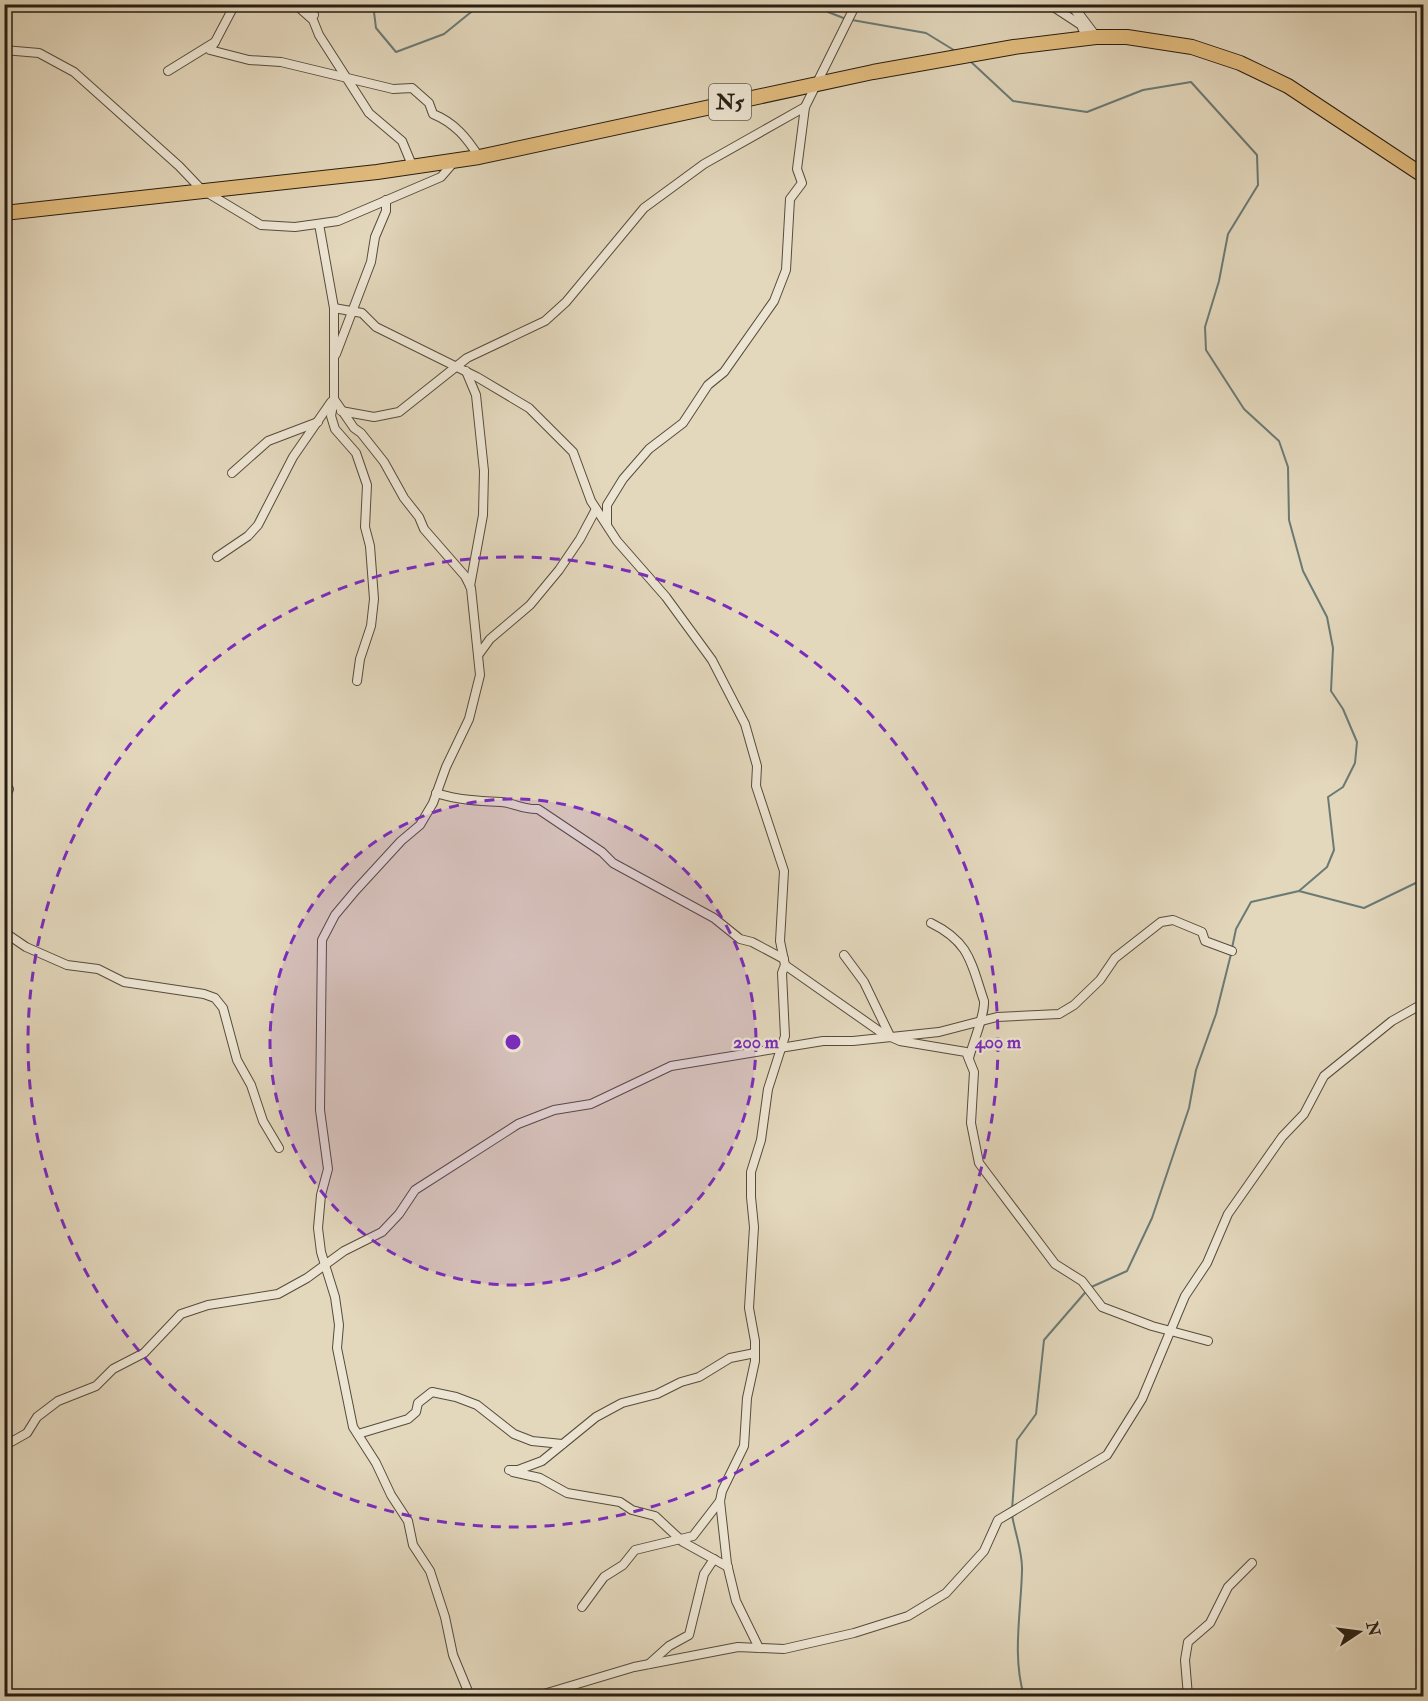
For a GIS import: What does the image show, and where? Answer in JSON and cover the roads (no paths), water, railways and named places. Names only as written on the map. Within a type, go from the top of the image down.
[{"type":"highway","name":"N5","points":[[4,213],[201,189],[377,172],[412,165],[479,157],[818,82],[1014,47],[1091,37],[1127,37],[1192,47],[1240,63],[1288,86],[1424,176]]},
{"type":"street","points":[[235,4],[210,50],[249,60],[269,60],[345,76],[393,89],[412,88],[429,103],[433,114],[446,119],[467,138],[479,157]]},
{"type":"street","points":[[296,4],[313,20],[319,35],[369,113],[402,141],[412,165]]},
{"type":"street","points":[[309,4],[314,15]]},
{"type":"street","points":[[607,524],[606,505],[623,479],[649,449],[683,423],[708,385],[724,372],[774,301],[786,270],[790,199],[802,183],[797,169],[805,107],[856,4]]},
{"type":"street","points":[[1049,4],[1081,25],[1091,37]]},
{"type":"street","points":[[1071,4],[1091,37]]},
{"type":"street","points":[[168,71],[215,42]]},
{"type":"street","points":[[4,50],[39,53],[74,72],[179,166],[201,189],[261,225],[295,227],[338,221],[441,177],[456,159]]},
{"type":"street","points":[[341,411],[374,417],[399,412],[456,366],[544,321],[566,302],[644,208],[704,164],[805,107]]},
{"type":"street","points":[[335,359],[349,324],[351,310],[371,262],[375,237],[386,211],[386,200]]},
{"type":"street","points":[[319,224],[334,308],[334,399],[330,417],[335,429],[356,453],[367,485],[365,527],[370,546],[374,599],[371,626],[360,659],[357,681]]},
{"type":"street","points":[[334,308],[362,313],[376,327],[465,370],[529,408],[573,452],[596,509],[712,660],[746,724],[757,766],[756,786],[784,871],[780,941],[785,962],[782,973],[786,1025],[782,1047],[768,1089],[761,1140],[751,1172],[754,1227],[749,1308],[755,1353],[747,1398],[744,1446],[722,1491],[720,1501],[728,1567],[736,1601],[759,1648]]},
{"type":"street","points":[[465,370],[476,395],[484,471],[483,515],[470,586],[480,675],[469,719],[420,825],[401,841],[356,890],[335,915],[322,940],[320,1110],[328,1169],[321,1194],[318,1228],[335,1297],[339,1325],[337,1348],[353,1427],[408,1521],[413,1545],[430,1571],[445,1617],[453,1656],[471,1696]]},
{"type":"street","points":[[334,399],[341,411],[384,462],[404,498],[419,517],[424,529],[456,563],[470,586]]},
{"type":"street","points":[[218,557],[248,536],[258,525],[293,457],[334,399]]},
{"type":"street","points":[[232,473],[268,441],[318,422]]},
{"type":"street","points":[[479,654],[490,639],[530,605],[559,570],[580,539],[596,509]]},
{"type":"street","points":[[4,799],[9,789]]},
{"type":"street","points":[[436,794],[461,800],[504,802],[527,810],[538,809],[602,852],[613,863],[714,918],[740,939],[752,942],[785,962],[844,1008],[890,1036],[900,1041],[966,1052],[974,1072],[971,1123],[978,1163],[1055,1264],[1082,1281],[1102,1307],[1171,1332],[1208,1341]]},
{"type":"street","points":[[4,1446],[27,1433],[37,1417],[58,1401],[96,1386],[113,1369],[144,1353],[181,1314],[208,1305],[278,1294],[326,1266],[344,1251],[387,1228],[408,1197],[423,1184],[473,1155],[485,1144],[518,1124],[554,1110],[591,1104],[670,1066],[707,1059],[736,1057],[782,1047],[939,1032],[997,1017],[1059,1014],[1074,1005],[1100,980],[1115,958],[1161,922],[1173,920],[1189,925],[1202,932],[1205,941],[1232,951]]},
{"type":"street","points":[[931,923],[942,928],[966,949],[984,1001],[985,1010],[979,1022],[969,1058]]},
{"type":"street","points":[[4,932],[26,947],[67,964],[98,969],[124,982],[204,994],[215,998],[227,1017],[237,1060],[251,1085],[263,1121],[279,1148]]},
{"type":"street","points":[[844,955],[864,982],[890,1036]]},
{"type":"street","points":[[537,1696],[649,1664],[738,1647],[784,1649],[884,1625],[908,1616],[946,1593],[984,1551],[998,1520],[1107,1455],[1142,1399],[1185,1296],[1207,1263],[1228,1214],[1282,1137],[1304,1114],[1324,1076],[1392,1021],[1424,1003]]},
{"type":"street","points":[[728,1567],[680,1539],[655,1516],[632,1510],[621,1502],[567,1493],[540,1478],[509,1470],[518,1470],[542,1461],[596,1417],[622,1403],[657,1394],[681,1382],[699,1377],[730,1358],[755,1353]]},
{"type":"street","points":[[358,1434],[408,1419],[416,1412],[418,1403],[432,1392],[456,1397],[477,1405],[514,1434],[532,1441],[562,1444]]},
{"type":"street","points":[[582,1607],[604,1577],[623,1565],[635,1550],[696,1534],[720,1501]]},
{"type":"street","points":[[649,1664],[669,1646],[689,1635],[704,1574],[714,1559]]},
{"type":"street","points":[[1188,1696],[1185,1660],[1188,1642],[1210,1623],[1228,1587],[1252,1563]]},
{"type":"waterway","points":[[373,4],[376,28],[396,52],[444,34],[481,4]]},
{"type":"waterway","points":[[703,4],[708,9],[744,4]]},
{"type":"waterway","points":[[821,4],[828,12],[846,19]]},
{"type":"waterway","points":[[852,20],[926,33],[957,52]]},
{"type":"waterway","points":[[969,60],[1013,101],[1087,112],[1143,90],[1191,82],[1257,155],[1258,185],[1228,234],[1219,281],[1205,327],[1206,350],[1244,409],[1279,441],[1288,467],[1289,520],[1303,571],[1327,617],[1333,648],[1331,691],[1343,709],[1357,742],[1355,763],[1343,787],[1328,797],[1334,850],[1327,867],[1299,891]]},
{"type":"waterway","points":[[1232,948],[1236,929],[1251,902],[1299,891],[1364,908],[1424,879]]},
{"type":"waterway","points":[[1012,1510],[1017,1440],[1036,1414],[1044,1340],[1089,1288],[1127,1271],[1152,1218],[1189,1108],[1196,1070],[1216,1014],[1231,954]]},
{"type":"waterway","points":[[1012,1515],[1022,1564],[1018,1665],[1024,1696]]}]
